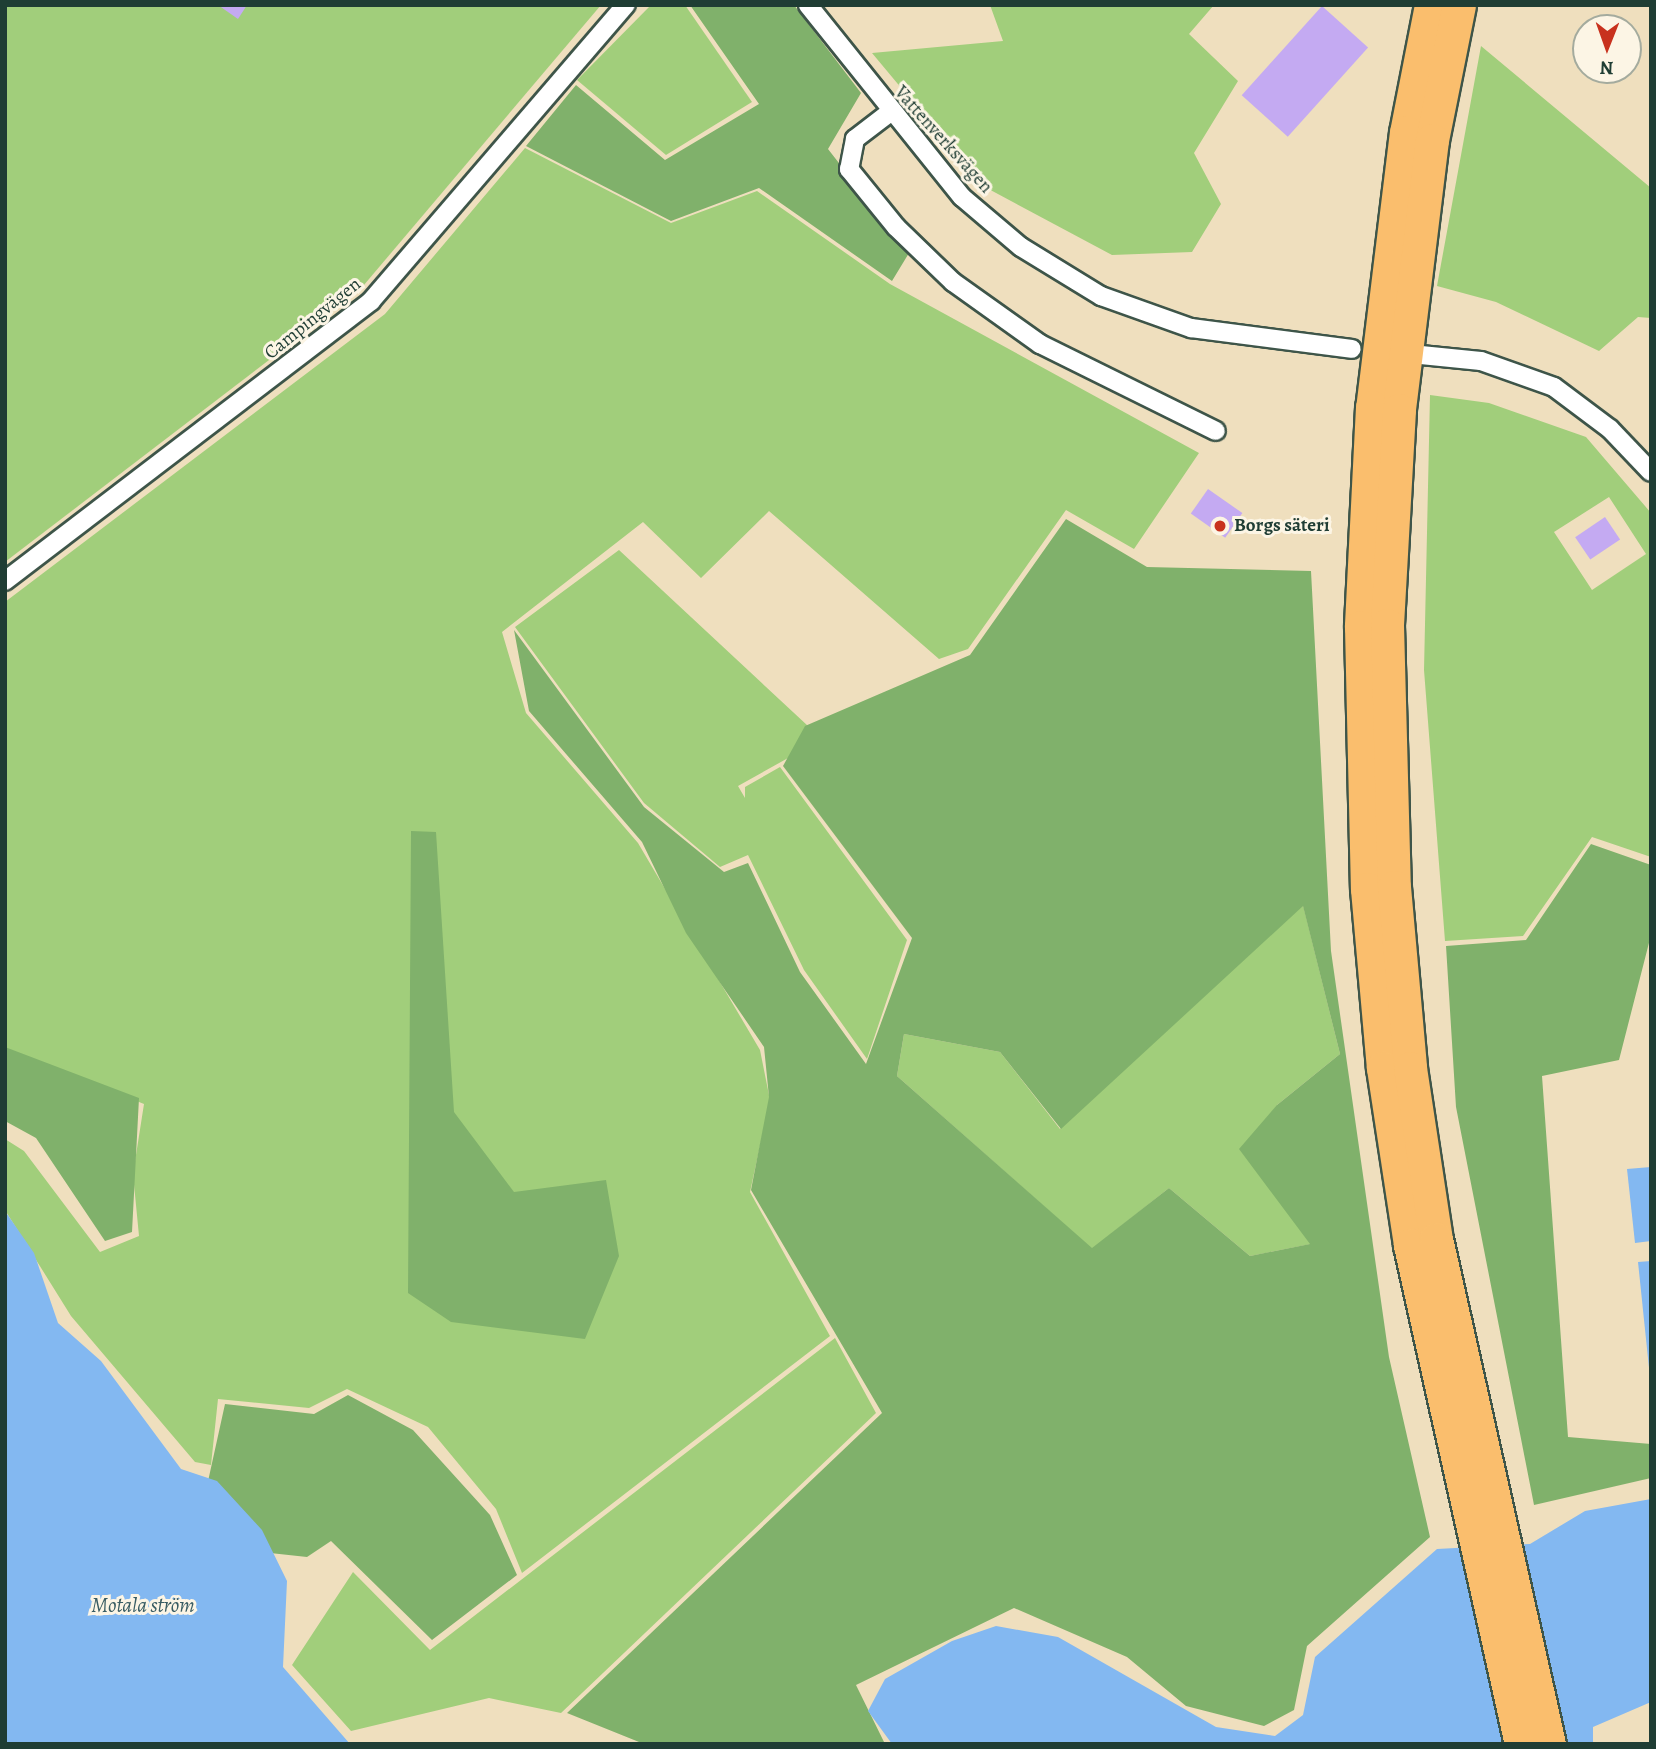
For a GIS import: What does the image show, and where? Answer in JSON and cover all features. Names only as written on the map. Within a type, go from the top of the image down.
[{"type":"highway","points":[[1431,5],[1381,302],[1364,524],[1361,735],[1383,1068],[1410,1245],[1549,1744]]},
{"type":"highway","points":[[1459,5],[1406,322],[1390,525],[1388,735],[1410,1068],[1521,1744]]},
{"type":"street","name":"Campingvägen","points":[[5,581],[371,301],[626,5]]},
{"type":"street","name":"Vattenverksvägen","points":[[808,5],[889,113],[962,197],[1021,247],[1101,296],[1191,327],[1352,348]]},
{"type":"street","points":[[889,113],[855,139],[849,169],[896,227],[953,282],[1040,344],[1216,431]]},
{"type":"street","points":[[1421,355],[1481,361],[1553,387],[1610,429],[1651,472]]},
{"type":"green space","points":[[5,5],[601,5],[358,292],[5,562]]},
{"type":"green space","points":[[651,5],[685,5],[752,102],[666,155],[577,80]]},
{"type":"green space","points":[[690,5],[794,5],[861,93],[828,149],[909,253],[892,281],[759,188],[671,221],[526,146],[576,85],[665,160],[759,104]]},
{"type":"green space","points":[[990,5],[1214,5],[1189,34],[1238,81],[1194,153],[1221,204],[1192,252],[1112,255],[983,186],[872,53],[1003,41]]},
{"type":"green space","points":[[1481,46],[1651,188],[1651,318],[1638,317],[1599,351],[1496,302],[1437,286]]},
{"type":"green space","points":[[525,148],[671,223],[757,191],[890,284],[1199,453],[1134,549],[1066,510],[968,649],[939,659],[769,511],[701,578],[643,522],[502,632],[526,713],[638,843],[760,1050],[770,1100],[750,1192],[830,1336],[522,1573],[496,1509],[428,1427],[347,1389],[309,1408],[218,1399],[211,1465],[195,1462],[71,1316],[5,1210],[5,1139],[24,1151],[100,1252],[139,1236],[133,1174],[144,1104],[5,1048],[5,602],[385,314]]},
{"type":"green space","points":[[1430,395],[1489,403],[1586,437],[1651,513],[1651,857],[1592,837],[1523,936],[1445,941],[1424,670]],"holes":[[[1609,497],[1646,554],[1592,590],[1554,532]]]},
{"type":"green space","points":[[1066,519],[1147,567],[1311,571],[1331,951],[1389,1357],[1430,1537],[1307,1646],[1294,1710],[1264,1726],[1186,1706],[1127,1657],[1014,1608],[856,1685],[885,1744],[644,1744],[567,1713],[882,1413],[751,1190],[769,1097],[764,1047],[686,933],[642,842],[529,711],[514,630],[644,807],[724,872],[748,863],[800,972],[866,1064],[912,938],[783,766],[805,726],[970,655]],"holes":[[[1303,906],[1340,1054],[1277,1105],[1239,1149],[1310,1244],[1250,1256],[1169,1188],[1092,1248],[897,1076],[904,1034],[1000,1052],[1061,1129]]]},
{"type":"green space","points":[[619,550],[822,739],[738,786],[745,798],[745,787],[780,767],[907,940],[867,1059],[804,970],[748,855],[720,867],[644,803],[515,627]]},
{"type":"green space","points":[[411,831],[436,832],[454,1112],[514,1192],[606,1180],[619,1256],[585,1339],[451,1322],[408,1293]]},
{"type":"green space","points":[[1591,844],[1651,865],[1651,935],[1619,1060],[1542,1076],[1568,1437],[1651,1444],[1651,1478],[1534,1505],[1456,1107],[1446,946],[1526,940]]},
{"type":"green space","points":[[1303,905],[1340,1054],[1277,1105],[1290,1215],[1311,1244],[1250,1256],[1169,1188],[1092,1249],[897,1076],[904,1034],[1000,1052],[1060,1129]]},
{"type":"green space","points":[[5,1047],[139,1098],[132,1232],[105,1241],[36,1138],[5,1121]]},
{"type":"green space","points":[[835,1338],[876,1413],[561,1713],[489,1698],[351,1731],[292,1665],[353,1572],[430,1650]]},
{"type":"green space","points":[[348,1395],[413,1430],[490,1515],[517,1575],[432,1640],[331,1541],[307,1557],[194,1545],[225,1404],[314,1414]]},
{"type":"water","points":[[1651,1167],[1651,1241],[1635,1243],[1627,1169]]},
{"type":"water","name":"Motala ström","points":[[5,1211],[34,1253],[58,1323],[101,1361],[181,1469],[217,1481],[262,1530],[287,1581],[283,1667],[350,1744],[5,1744]]},
{"type":"water","points":[[1651,1261],[1651,1387],[1638,1262]]},
{"type":"water","points":[[1651,1499],[1651,1702],[1593,1727],[1593,1744],[892,1744],[868,1711],[885,1679],[952,1641],[996,1626],[1058,1637],[1216,1727],[1275,1736],[1303,1715],[1315,1657],[1437,1549],[1530,1544],[1585,1511]]},
{"type":"building","points":[[218,5],[247,5],[238,19]]},
{"type":"building","points":[[1322,6],[1368,47],[1288,137],[1242,95]]},
{"type":"building","name":"Borgs säteri","points":[[1208,489],[1242,513],[1225,538],[1191,514]]},
{"type":"building","points":[[1605,517],[1620,539],[1590,560],[1575,537]]},
{"type":"place","name":"Borgs säteri","points":[[1220,526]]}]
